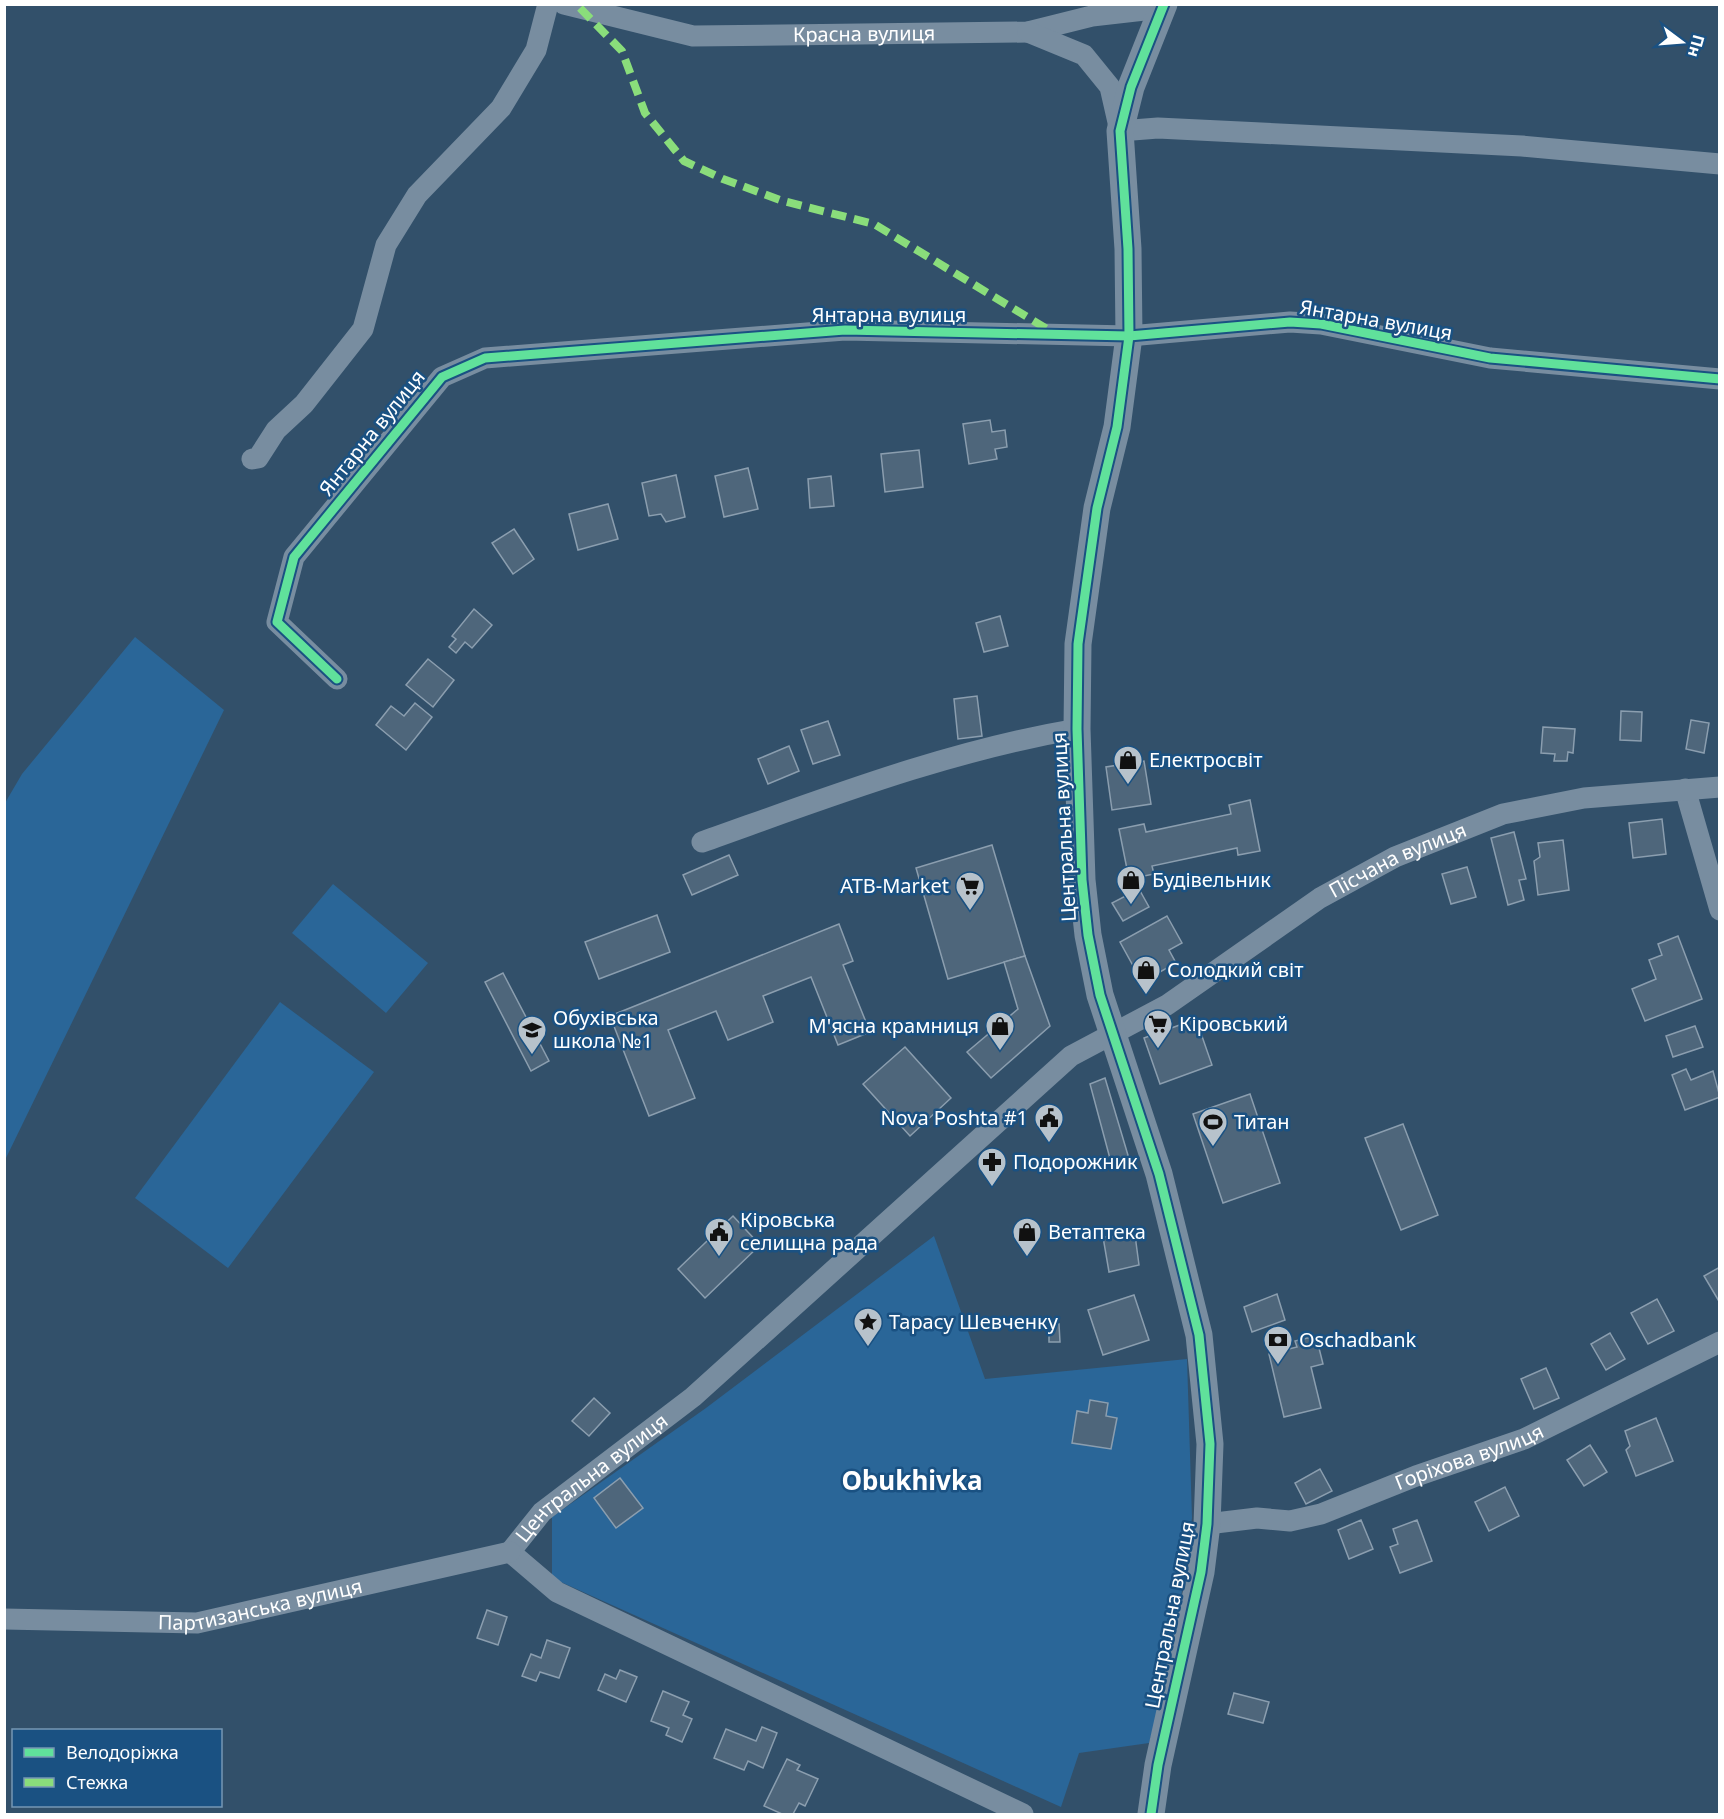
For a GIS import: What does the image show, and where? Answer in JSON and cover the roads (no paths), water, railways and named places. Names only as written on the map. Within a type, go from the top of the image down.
[{"type":"street","points":[[252,459],[258,458],[276,430],[304,404],[363,329],[386,245],[417,195],[501,108],[536,50],[548,4]]},
{"type":"street","name":"Красна вулиця","points":[[564,4],[693,36],[1028,32],[1092,16],[1163,6]]},
{"type":"street","name":"Центральна вулиця","points":[[1151,1815],[1158,1765],[1201,1572],[1207,1524],[1210,1444],[1198,1335],[1159,1173],[1100,995],[1087,924],[1082,880],[1077,729],[1078,644],[1097,508],[1117,426],[1129,336],[1128,249],[1120,131],[1131,87],[1163,6]]},
{"type":"street","points":[[1028,32],[1084,55],[1110,87],[1120,131],[1158,128],[1522,146],[1719,164]]},
{"type":"street","name":"Янтарна вулиця","points":[[337,679],[277,622],[294,557],[442,377],[485,358],[845,330],[1129,336],[1290,322],[1320,324],[1490,358],[1719,379]]},
{"type":"street","points":[[702,842],[912,768],[1017,739],[1077,729]]},
{"type":"street","name":"Пісчана вулиця","points":[[1114,1034],[1167,1005],[1320,898],[1395,857],[1503,814],[1584,798],[1719,787]]},
{"type":"street","points":[[1685,789],[1719,910]]},
{"type":"street","name":"Центральна вулиця","points":[[1023,1815],[557,1592],[510,1552],[542,1512],[693,1397],[1071,1056],[1114,1034]]},
{"type":"street","name":"Горіхова вулиця","points":[[1207,1524],[1257,1518],[1290,1521],[1321,1514],[1416,1476],[1524,1439],[1719,1342]]},
{"type":"street","name":"Партизанська вулиця","points":[[4,1619],[197,1623],[510,1552]]},
{"type":"place","name":"Електросвіт","points":[[1128,786]]},
{"type":"place","name":"Будівельник","points":[[1131,906]]},
{"type":"place","name":"ATB-Market","points":[[970,912]]},
{"type":"place","name":"Солодкий світ","points":[[1146,996]]},
{"type":"place","name":"Кіровський","points":[[1158,1050]]},
{"type":"place","name":"М'ясна крамниця","points":[[1000,1052]]},
{"type":"place","name":"Обухівська школа №1","points":[[532,1056]]},
{"type":"place","name":"Nova Poshta #1","points":[[1049,1144]]},
{"type":"place","name":"Титан","points":[[1213,1148]]},
{"type":"place","name":"Подорожник","points":[[992,1188]]},
{"type":"place","name":"Кіровська селищна рада","points":[[719,1258]]},
{"type":"place","name":"Ветаптека","points":[[1027,1258]]},
{"type":"place","name":"Тарасу Шевченку","points":[[868,1348]]},
{"type":"place","name":"Oschadbank","points":[[1278,1366]]},
{"type":"district","name":"Obukhivka","points":[[912,1481]]}]
